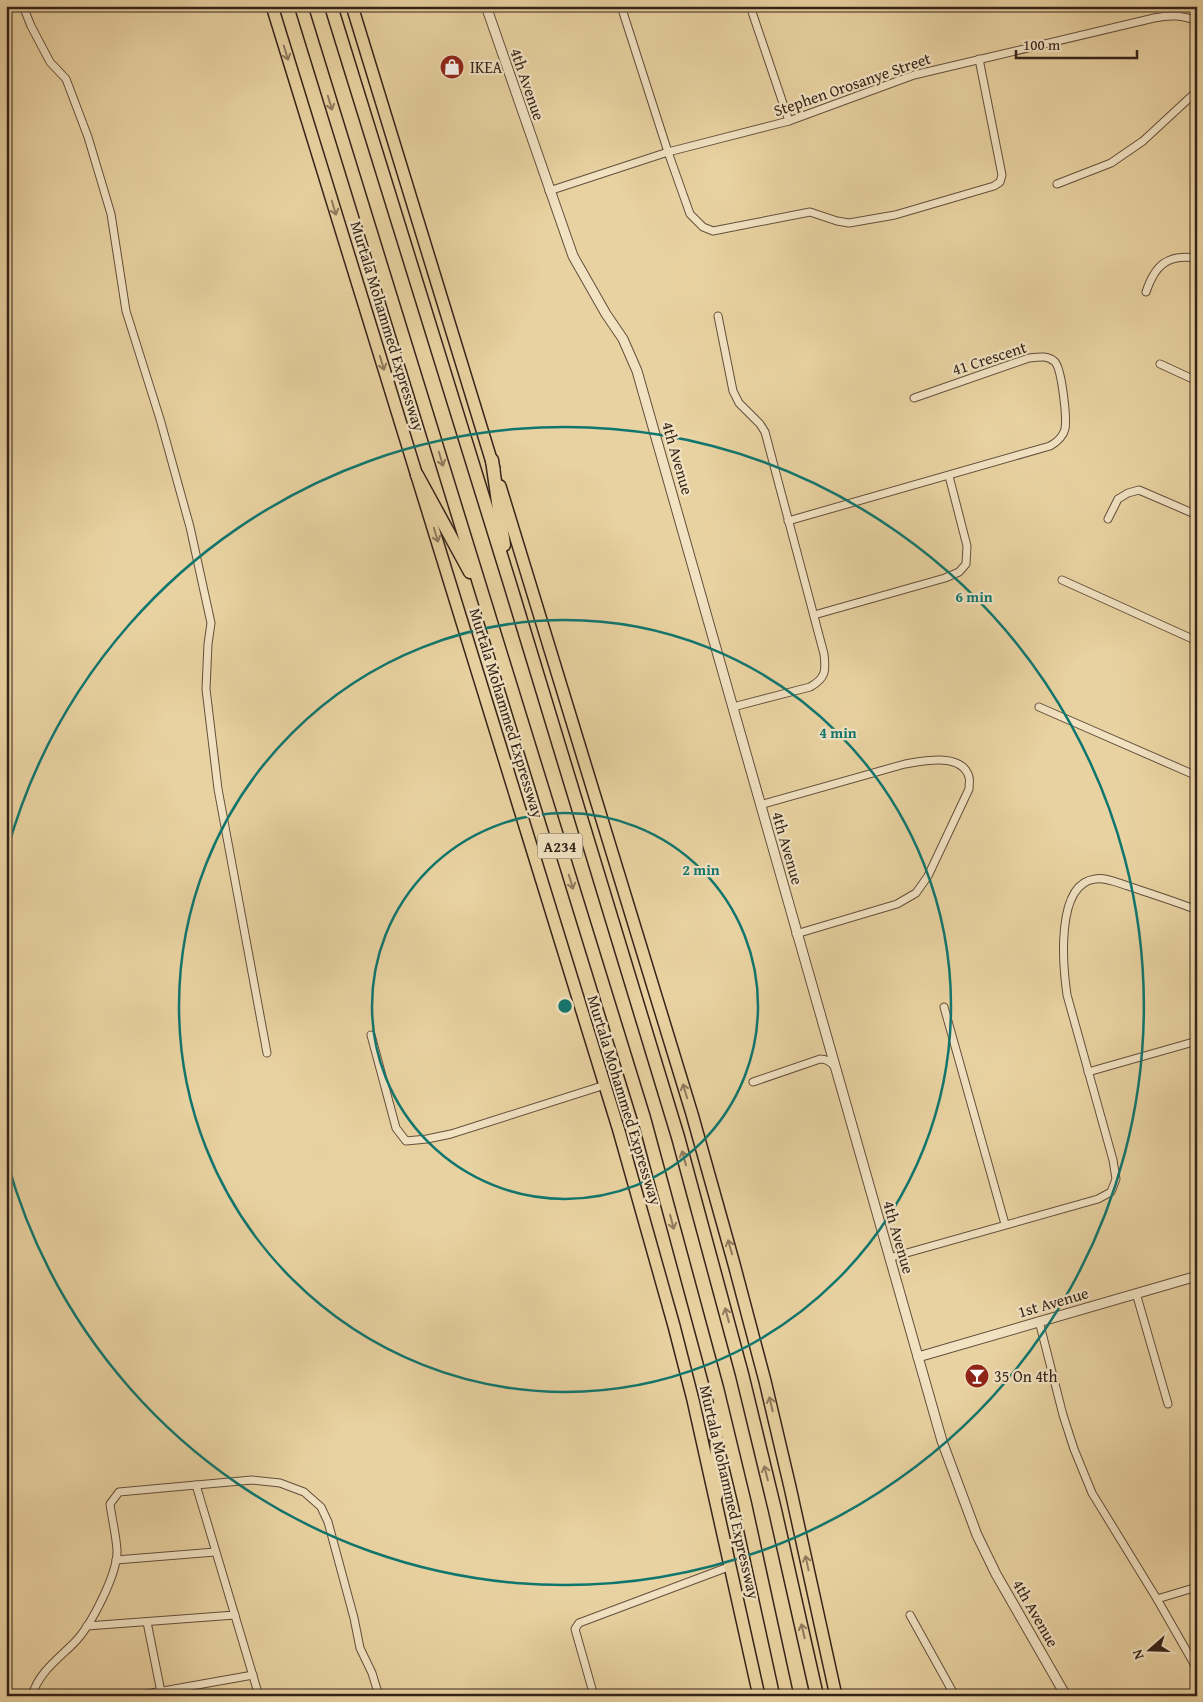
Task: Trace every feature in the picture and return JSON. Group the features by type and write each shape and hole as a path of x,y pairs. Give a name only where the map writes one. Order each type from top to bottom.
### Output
{"highway":[{"name":"Murtala Mohammed Expressway","path":"272,6 605,1085 674,1326 716,1496 760,1696"},
{"name":"Murtala Mohammed Expressway","path":"300,6 644,1118 717,1388 745,1504 787,1696"},
{"name":"A234","path":"331,6 510,584 675,1127 752,1413 817,1696"},
{"path":"352,6 692,1114 763,1372 788,1475 836,1696"},
{"path":"492,460 510,584"},
{"path":"417,475 484,597"},
{"path":"716,1496 717,1388"},
{"path":"809,1655 824,1696"}],"street":[{"path":"23,6 50,62 66,79 88,137 111,214 126,311 160,419 190,527 211,622 206,689 218,789 267,1053"},
{"name":"4th Avenue","path":"486,6 573,256 606,314 623,339 637,371 942,1441 977,1534 996,1574 1066,1696"},
{"path":"620,6 690,214 704,227 713,231 810,212 837,222 849,223 895,215 994,186 1000,182 1002,175 979,59"},
{"path":"750,6 789,121"},
{"name":"Stephen Orosanye Street","path":"549,191 668,152 789,121 914,75 1154,18 1171,15 1197,21"},
{"path":"1057,184 1111,163 1143,141 1197,91"},
{"path":"1146,292 1151,278 1165,261 1178,258 1197,258"},
{"path":"718,316 732,391 739,403 760,424 765,432 814,615 826,668 821,680 810,687 733,708"},
{"name":"41 Crescent","path":"788,521 1050,446 1060,440 1065,429 1061,376 1056,363 1050,358 1042,356 1029,358 914,398"},
{"path":"1160,364 1197,381"},
{"path":"814,615 945,578 958,572 966,564 967,546 948,476"},
{"path":"1108,519 1118,499 1128,493 1139,490 1197,516"},
{"path":"1062,580 1197,641"},
{"path":"1039,707 1197,776"},
{"path":"760,806 905,764 926,760 954,762 964,768 969,778 969,789 928,876 916,893 897,904 796,934"},
{"path":"889,1258 1098,1199 1111,1192 1116,1179 1113,1160 1067,995 1063,968 1063,938 1068,910 1080,886 1096,878 1108,880 1197,910"},
{"path":"944,1007 1005,1224"},
{"path":"371,1035 396,1128 406,1141 451,1134 605,1085"},
{"path":"1088,1072 1197,1040"},
{"path":"753,1082 824,1059 831,1062 834,1066"},
{"name":"1st Avenue","path":"918,1357 1197,1276"},
{"path":"1136,1294 1168,1404"},
{"path":"1038,1322 1063,1415 1092,1493 1157,1599 1197,1669"},
{"path":"32,1696 35,1686 43,1673 77,1640 87,1626 115,1569 117,1550 110,1504 119,1492 252,1480 280,1483 304,1492 321,1507 328,1522 354,1618 360,1648 372,1673 379,1696"},
{"path":"196,1484 259,1696"},
{"path":"116,1560 215,1552"},
{"path":"594,1696 575,1628 578,1623 731,1566"},
{"path":"1157,1599 1197,1587"},
{"path":"87,1626 235,1615"},
{"path":"910,1615 955,1696"},
{"path":"147,1622 161,1692"},
{"path":"135,1696 253,1675"}],"place":[{"name":"IKEA","path":"452,67"},
{"name":"35 On 4th","path":"977,1376"}]}
